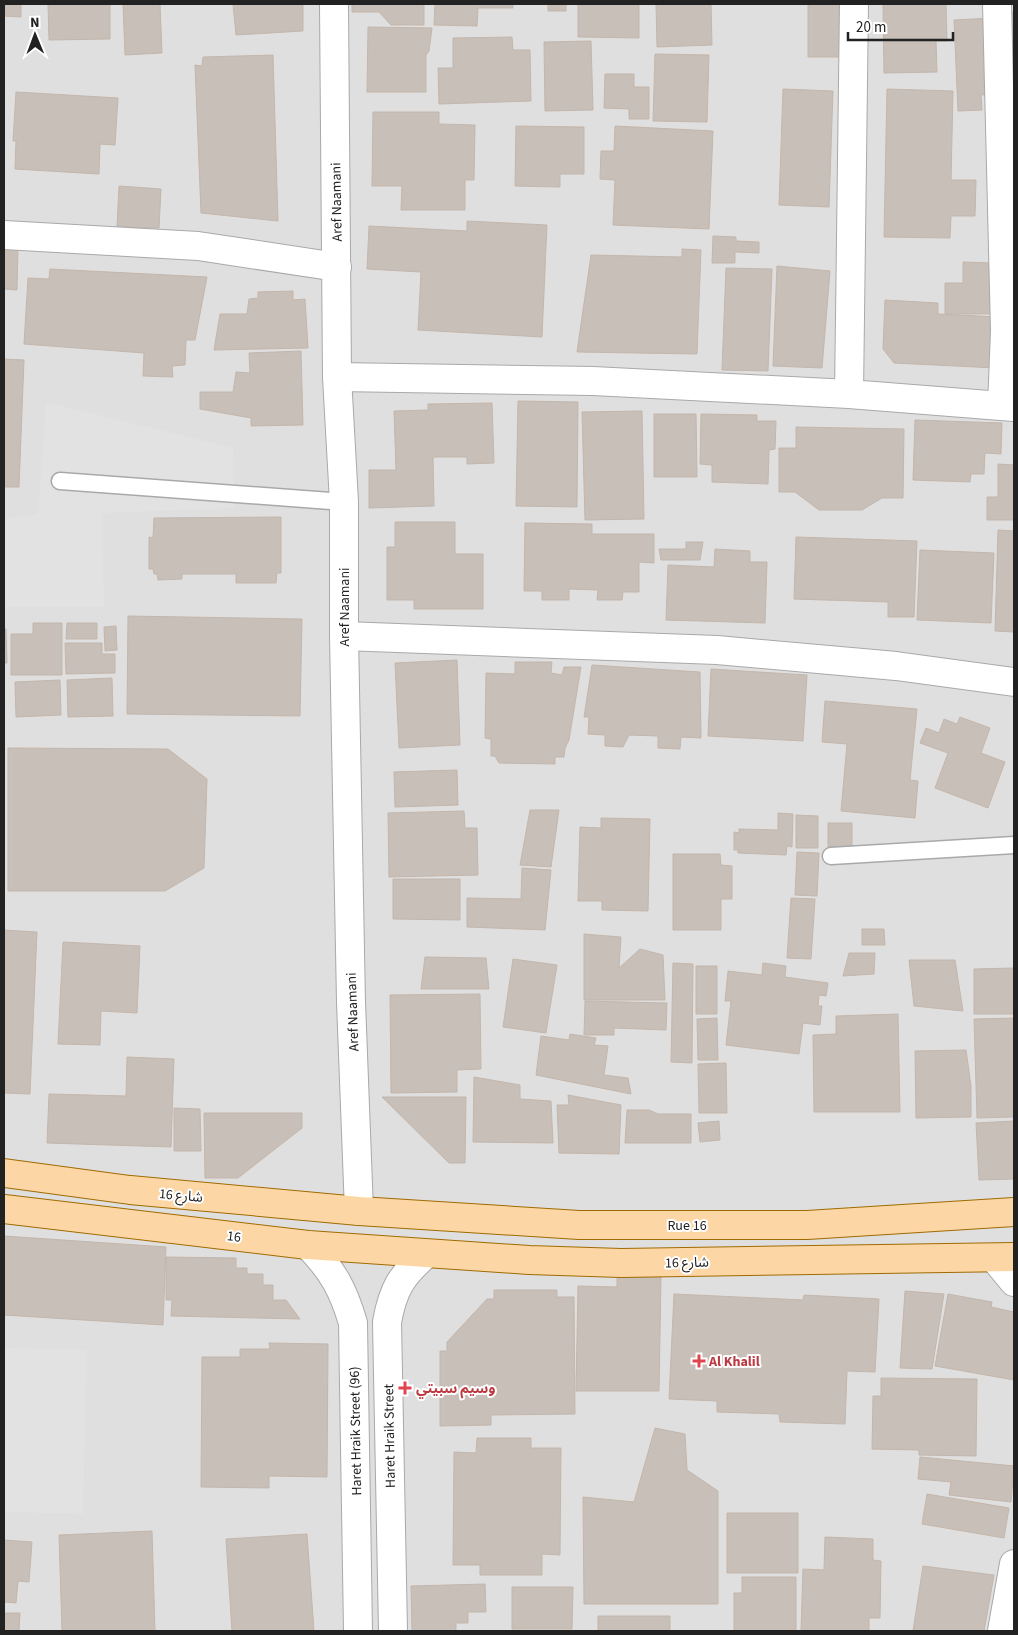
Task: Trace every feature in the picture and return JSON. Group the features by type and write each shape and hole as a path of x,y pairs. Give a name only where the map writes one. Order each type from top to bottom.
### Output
{"main road":[{"name":"شارع 16","path":"4,1172 130,1190 359,1210"},
{"name":"16","path":"4,1209 360,1250"},
{"name":"Rue 16","path":"359,1210 579,1225 807,1225 1014,1212"},
{"name":"شارع 16","path":"360,1250 621,1263 1004,1258"}],"street":[{"name":"Aref Naamani","path":"334,4 337,377 344,502 344,636 351,1002 359,1210"},
{"path":"849,394 854,4"},
{"path":"337,377 592,381 849,394 1008,407 997,4"},
{"path":"4,235 198,246 337,267"},
{"path":"344,636 717,650 896,666 1014,682"},
{"path":"4,1218 107,1221"},
{"name":"Haret Hraik Street (96)","path":"308,1245 329,1267 344,1293 353,1323 358,1631"},
{"name":"Haret Hraik Street","path":"393,1631 387,1322 392,1295 406,1272 426,1254"},
{"path":"1004,1258 1014,1282"},
{"path":"356,1500 390,1502"},
{"path":"1002,1631 1014,1564"}],"lane":[{"path":"60,481 344,502"},
{"path":"831,856 1014,845"}],"shaded area":[{"path":"4,4 1014,4 1014,1631 4,1631"},
{"path":"46,402 233,448 234,508 102,513 104,607 4,607 4,519 38,514"},
{"path":"4,1348 87,1350 83,1514 4,1512"}],"building":[{"path":"4,4 21,4 21,17 4,16"},
{"path":"48,4 110,4 110,39 49,40"},
{"path":"123,4 160,4 162,53 125,55"},
{"path":"233,4 303,4 303,31 236,35"},
{"path":"352,4 424,4 424,25 391,25 379,12 352,12"},
{"path":"435,4 513,4 513,8 478,8 477,26 434,25"},
{"path":"548,4 566,4 566,11 548,11"},
{"path":"578,4 639,4 639,38 578,37"},
{"path":"656,4 711,4 712,45 657,47"},
{"path":"808,4 840,4 840,57 808,57"},
{"path":"883,4 946,4 947,41 936,41 937,72 884,73"},
{"path":"1011,12 1014,12 1014,81 1011,81"},
{"path":"993,18 997,94 981,95 982,110 958,111 954,20"},
{"path":"368,27 432,28 429,51 426,55 426,92 367,92"},
{"path":"512,37 513,50 530,50 531,101 439,104 438,68 453,68 453,38"},
{"path":"591,41 593,110 545,111 544,42"},
{"path":"655,54 709,55 707,122 653,121"},
{"path":"273,55 278,221 201,213 195,65 202,66 203,57"},
{"path":"605,74 634,74 634,87 649,87 649,119 629,119 629,109 604,108"},
{"path":"783,89 833,91 829,207 779,205"},
{"path":"887,89 953,91 951,180 976,180 975,216 951,216 950,238 884,237"},
{"path":"16,92 118,98 115,145 100,144 99,174 15,169 16,141 13,141"},
{"path":"373,112 439,112 439,124 475,125 474,180 465,180 465,210 401,210 402,186 372,186"},
{"path":"516,126 584,127 584,174 560,174 560,187 515,186"},
{"path":"615,126 713,131 709,229 613,225 615,180 600,179 601,151 614,151"},
{"path":"119,186 161,189 159,228 117,227"},
{"path":"467,221 547,225 542,337 418,330 421,272 367,269 369,226 467,231"},
{"path":"713,236 736,237 736,241 759,242 759,253 735,252 735,263 712,263"},
{"path":"4,245 18,246 17,290 4,289"},
{"path":"682,249 701,250 697,354 577,352 591,255 682,257"},
{"path":"963,262 992,263 992,314 945,314 945,283 963,283"},
{"path":"777,266 830,271 822,368 773,366"},
{"path":"726,268 772,269 768,371 722,370"},
{"path":"50,269 207,277 195,340 186,340 185,365 172,366 173,377 143,376 144,353 24,344 28,278 49,279"},
{"path":"293,291 293,300 305,299 308,348 214,350 220,314 247,314 249,299 258,298 258,292"},
{"path":"885,300 938,303 938,314 999,317 996,368 894,363 883,349"},
{"path":"301,351 303,425 251,426 251,418 200,409 200,392 233,392 236,372 250,373 249,353"},
{"path":"4,359 24,360 19,487 4,487"},
{"path":"518,401 578,402 577,507 516,506"},
{"path":"492,403 494,463 467,464 467,457 433,457 434,506 369,508 369,470 396,470 394,411 428,410 428,404"},
{"path":"642,411 644,519 585,520 582,412"},
{"path":"654,414 696,414 697,477 654,477"},
{"path":"701,414 757,415 757,421 776,421 775,449 769,450 768,484 712,482 712,465 700,464"},
{"path":"915,420 1002,423 1001,454 985,453 984,474 971,474 970,482 913,480"},
{"path":"796,427 904,429 903,498 882,498 862,510 819,510 795,492 779,492 779,448 796,448"},
{"path":"998,464 1014,465 1014,520 987,520 987,497 998,497"},
{"path":"281,517 281,573 277,573 276,583 236,583 236,574 182,574 182,579 158,580 157,574 154,574 153,569 149,569 149,537 153,538 154,518"},
{"path":"395,522 455,522 455,554 483,554 483,609 414,609 414,600 387,600 387,547 395,547"},
{"path":"525,523 592,524 592,534 654,534 654,563 639,562 639,592 623,592 622,600 597,600 598,590 569,589 569,600 542,600 542,591 524,591"},
{"path":"998,530 1014,531 1014,632 995,631"},
{"path":"796,537 917,541 914,617 888,617 888,602 794,599"},
{"path":"686,542 703,542 700,560 661,560 659,549 686,549"},
{"path":"715,549 750,551 750,562 767,562 765,623 666,620 668,565 714,567"},
{"path":"920,550 994,553 991,623 917,620"},
{"path":"128,616 302,619 300,716 127,714"},
{"path":"33,623 62,623 62,675 11,675 11,634 33,634"},
{"path":"67,623 97,623 97,639 66,639"},
{"path":"116,626 117,650 105,651 104,627"},
{"path":"4,629 6,629 7,663 4,663"},
{"path":"65,643 102,643 102,654 115,654 115,673 66,674"},
{"path":"457,660 460,745 399,748 395,663"},
{"path":"515,662 552,662 551,673 562,675 564,667 581,667 569,740 565,748 564,757 555,757 555,764 499,763 495,756 491,756 491,739 485,738 486,673 515,674"},
{"path":"592,665 700,672 701,738 681,737 680,749 658,748 658,736 629,735 623,747 605,746 605,735 588,734 589,717 584,717"},
{"path":"711,669 807,675 803,741 708,736"},
{"path":"112,678 113,716 68,717 67,680"},
{"path":"60,680 61,715 16,717 15,682"},
{"path":"825,701 917,709 910,780 918,781 915,818 841,811 847,744 822,742"},
{"path":"960,717 990,728 981,753 1005,762 988,808 935,788 948,753 920,743 926,728 939,733 944,719 957,724"},
{"path":"8,748 168,749 207,779 204,868 165,891 8,891"},
{"path":"457,770 458,805 395,807 394,772"},
{"path":"530,810 559,810 551,867 520,865"},
{"path":"464,811 465,828 477,828 478,875 389,877 388,813"},
{"path":"778,813 793,814 792,847 787,846 786,855 738,853 738,850 734,850 734,832 739,833 739,829 778,830"},
{"path":"796,815 818,816 818,848 796,848"},
{"path":"601,818 650,819 648,911 602,910 602,901 578,901 580,827 601,828"},
{"path":"828,823 852,823 852,846 828,847"},
{"path":"797,852 819,853 817,896 795,895"},
{"path":"673,854 720,854 721,865 732,866 732,899 721,899 721,930 673,930"},
{"path":"522,868 551,870 545,930 467,927 467,898 521,899"},
{"path":"393,879 460,879 460,920 393,919"},
{"path":"791,898 815,899 811,959 787,958"},
{"path":"862,929 884,929 885,945 862,945"},
{"path":"4,930 37,932 30,1094 4,1093"},
{"path":"584,934 621,937 619,968 640,949 663,955 665,1000 584,1000"},
{"path":"63,942 140,946 137,1013 101,1011 100,1045 58,1044"},
{"path":"849,953 875,953 874,974 843,976"},
{"path":"425,957 486,958 489,989 421,989"},
{"path":"513,959 557,965 546,1033 503,1027"},
{"path":"909,960 955,960 963,1011 914,1006"},
{"path":"673,963 693,964 692,1063 671,1062"},
{"path":"763,963 786,966 785,977 828,983 826,996 819,995 818,1006 822,1006 820,1025 803,1023 799,1054 726,1045 731,1001 725,1001 728,971 762,975"},
{"path":"696,966 717,966 717,1014 696,1014"},
{"path":"1014,968 1014,1014 974,1014 974,969"},
{"path":"480,994 481,1069 457,1070 457,1092 391,1093 390,995"},
{"path":"585,1001 667,1003 666,1030 614,1028 614,1035 584,1035"},
{"path":"898,1014 900,1112 814,1112 813,1035 836,1034 836,1016"},
{"path":"717,1018 718,1060 698,1060 697,1019"},
{"path":"1014,1018 1014,1117 977,1118 974,1019"},
{"path":"570,1034 596,1038 594,1045 608,1046 604,1075 628,1078 631,1094 536,1075 541,1036 569,1040"},
{"path":"966,1050 971,1086 971,1117 916,1118 915,1051"},
{"path":"127,1057 174,1059 171,1147 47,1143 49,1094 126,1096"},
{"path":"726,1063 727,1113 699,1113 698,1064"},
{"path":"474,1077 520,1085 520,1099 551,1101 553,1143 473,1142"},
{"path":"568,1095 621,1105 619,1154 559,1153 557,1105 569,1105"},
{"path":"382,1097 466,1097 465,1163 449,1163"},
{"path":"174,1108 200,1109 201,1151 174,1151"},
{"path":"627,1110 649,1110 658,1114 691,1114 691,1143 625,1143"},
{"path":"204,1113 302,1113 302,1128 238,1178 205,1178"},
{"path":"719,1121 720,1140 700,1142 698,1123"},
{"path":"1014,1121 1014,1179 979,1180 976,1123"},
{"path":"4,1236 166,1247 163,1325 4,1315"},
{"path":"166,1257 236,1258 236,1268 247,1268 247,1274 263,1274 263,1285 273,1285 273,1300 286,1300 300,1319 171,1316 172,1300 166,1300"},
{"path":"617,1276 661,1277 659,1391 576,1391 578,1286 617,1287"},
{"path":"494,1290 557,1290 557,1297 574,1297 575,1414 491,1415 491,1425 440,1426 440,1351 447,1351 447,1342 487,1299 494,1299"},
{"path":"905,1291 944,1294 932,1369 900,1368"},
{"path":"674,1294 803,1300 804,1295 879,1299 875,1372 847,1371 845,1424 780,1422 779,1414 717,1412 717,1401 669,1399"},
{"path":"948,1294 992,1302 991,1307 1014,1312 1014,1380 935,1366"},
{"path":"269,1343 328,1344 327,1477 269,1476 269,1488 201,1487 202,1357 240,1357 240,1349 270,1349"},
{"path":"881,1378 977,1379 976,1456 919,1455 919,1450 872,1449 873,1396 881,1396"},
{"path":"655,1428 685,1434 687,1470 718,1491 718,1604 584,1604 583,1497 634,1502"},
{"path":"477,1438 531,1438 531,1448 561,1448 560,1555 542,1554 542,1575 480,1575 480,1565 453,1565 454,1452 476,1453"},
{"path":"920,1457 1014,1466 1011,1502 949,1495 951,1482 918,1479"},
{"path":"927,1494 1009,1508 1004,1538 922,1524"},
{"path":"727,1513 798,1513 798,1573 727,1573"},
{"path":"152,1531 155,1631 62,1631 59,1535"},
{"path":"307,1534 314,1631 232,1631 226,1539"},
{"path":"825,1537 873,1539 873,1560 881,1561 880,1618 869,1618 869,1631 801,1631 803,1569 824,1570"},
{"path":"4,1540 32,1542 29,1582 18,1581 16,1603 4,1602"},
{"path":"923,1566 994,1575 984,1631 913,1631"},
{"path":"742,1577 796,1577 796,1631 734,1631 734,1593 742,1593"},
{"path":"485,1584 486,1612 468,1612 468,1623 456,1623 456,1631 412,1631 411,1586"},
{"path":"512,1587 573,1587 572,1629 512,1629"},
{"path":"4,1613 20,1613 19,1631 4,1631"},
{"path":"598,1616 670,1616 670,1631 598,1631"}],"place":[{"name":"Al Khalil","path":"699,1361"},
{"name":"وسيم سبيتي","path":"405,1388"}]}
